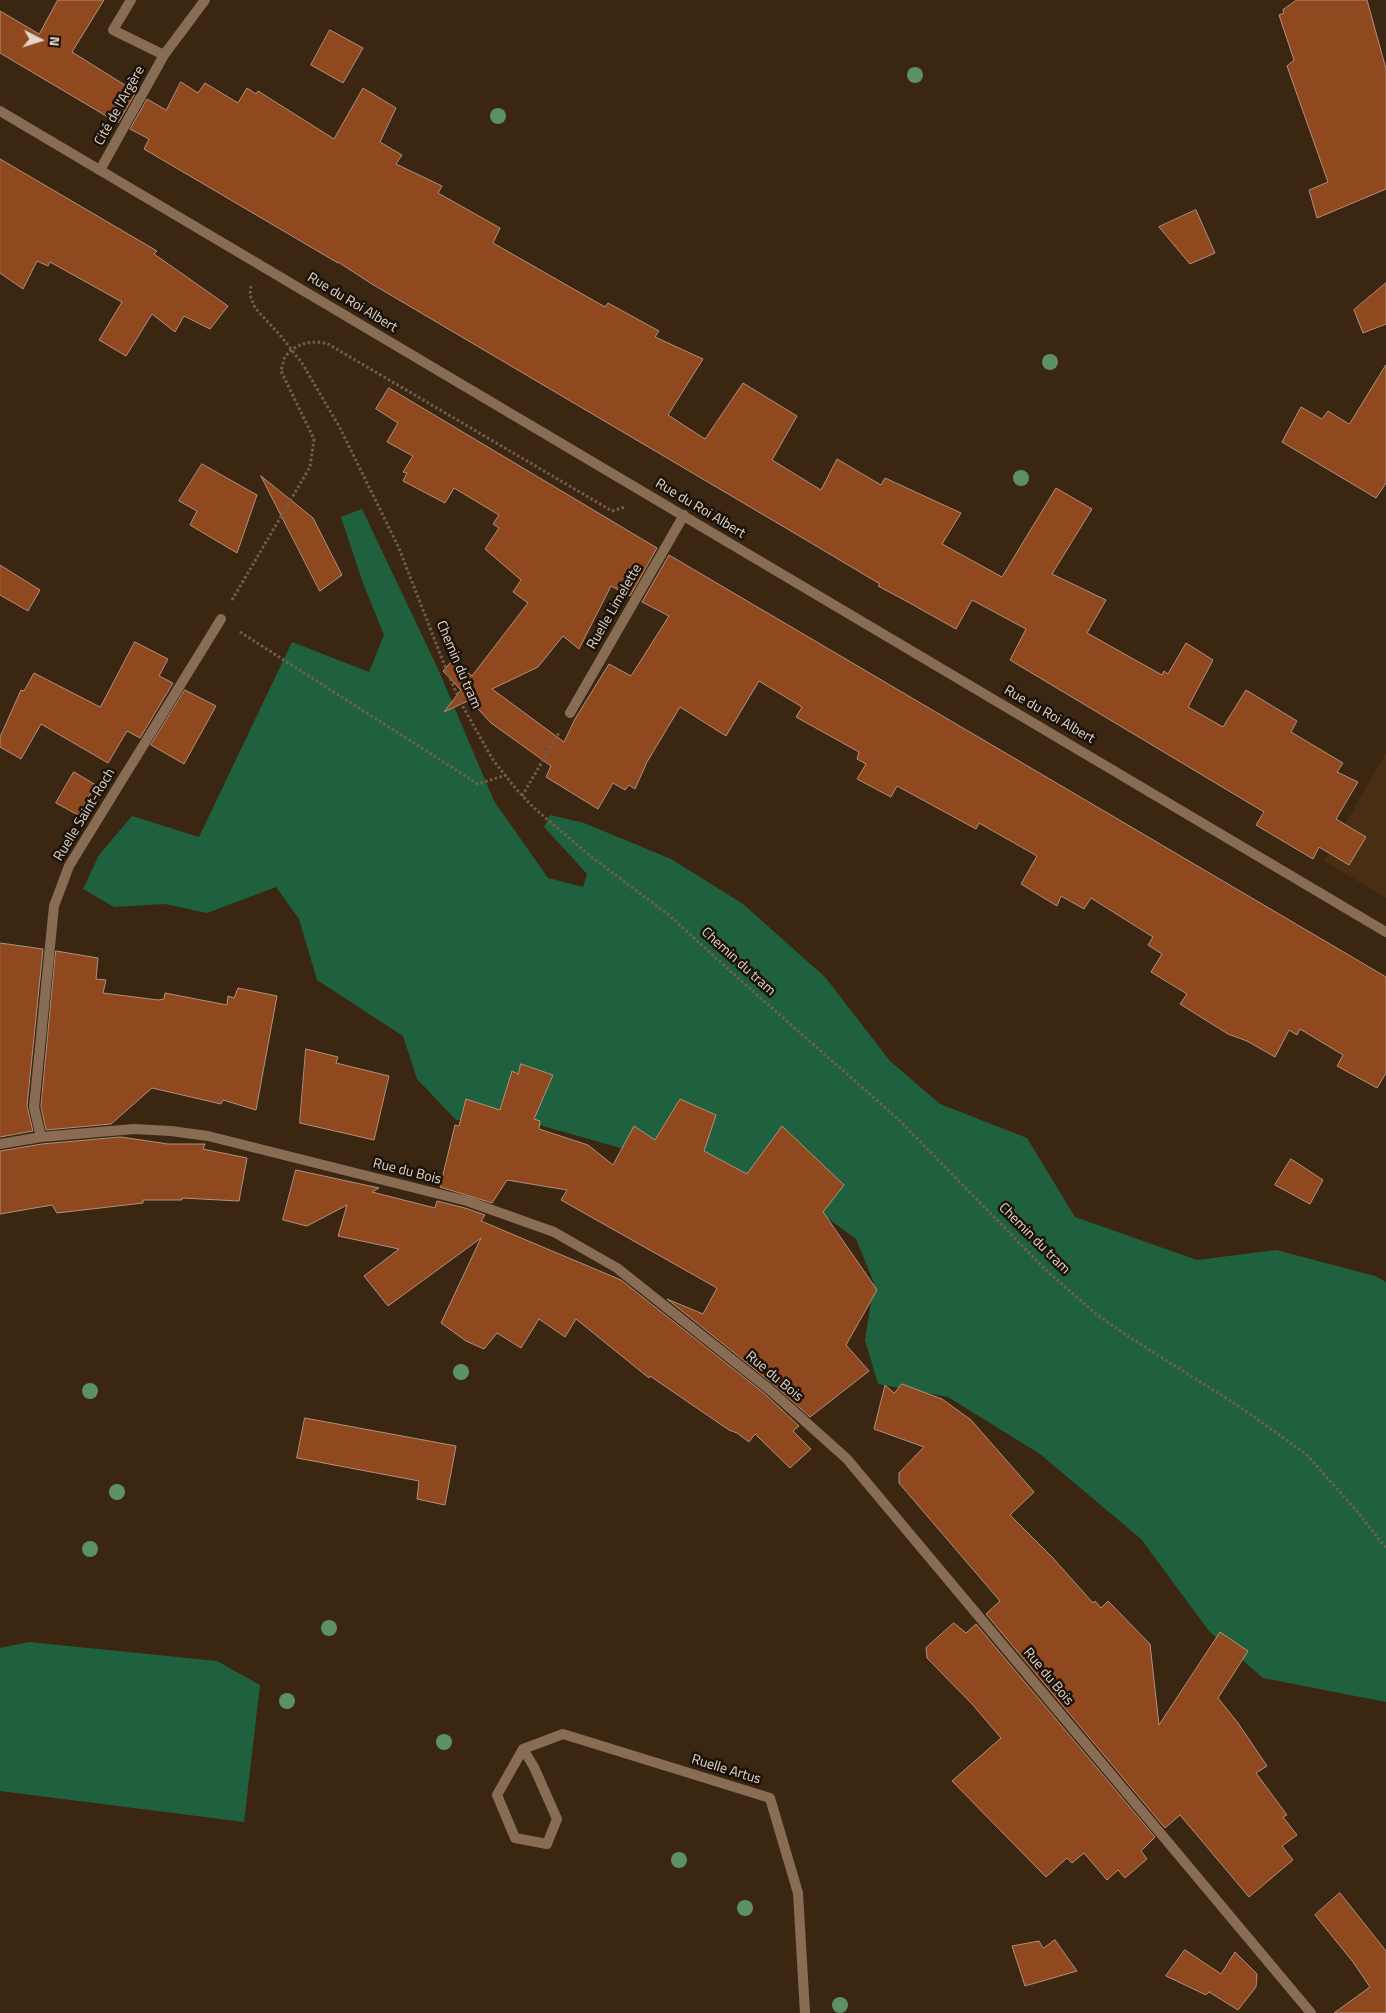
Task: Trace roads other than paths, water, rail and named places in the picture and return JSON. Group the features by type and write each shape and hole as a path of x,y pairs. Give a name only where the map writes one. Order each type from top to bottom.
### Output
{"street":[{"path":"131,0 113,30 164,55"},
{"name":"Cité de l'Argère","path":"100,170 164,55 205,0"},
{"name":"Rue du Roi Albert","path":"0,110 1386,932"},
{"name":"Ruelle Limelette","path":"570,713 684,515"},
{"name":"Ruelle Saint-Roch","path":"41,1137 34,1107 54,906 69,866 221,619"},
{"name":"Rue du Bois","path":"0,1144 41,1137 134,1129 208,1136 467,1201 554,1232 617,1268 769,1389 847,1459 1311,2013"},
{"name":"Ruelle Artus","path":"523,1749 563,1734 770,1798 798,1893 805,2013"},
{"path":"523,1749 534,1767 557,1819 547,1844 514,1838 497,1795 523,1749"}]}
